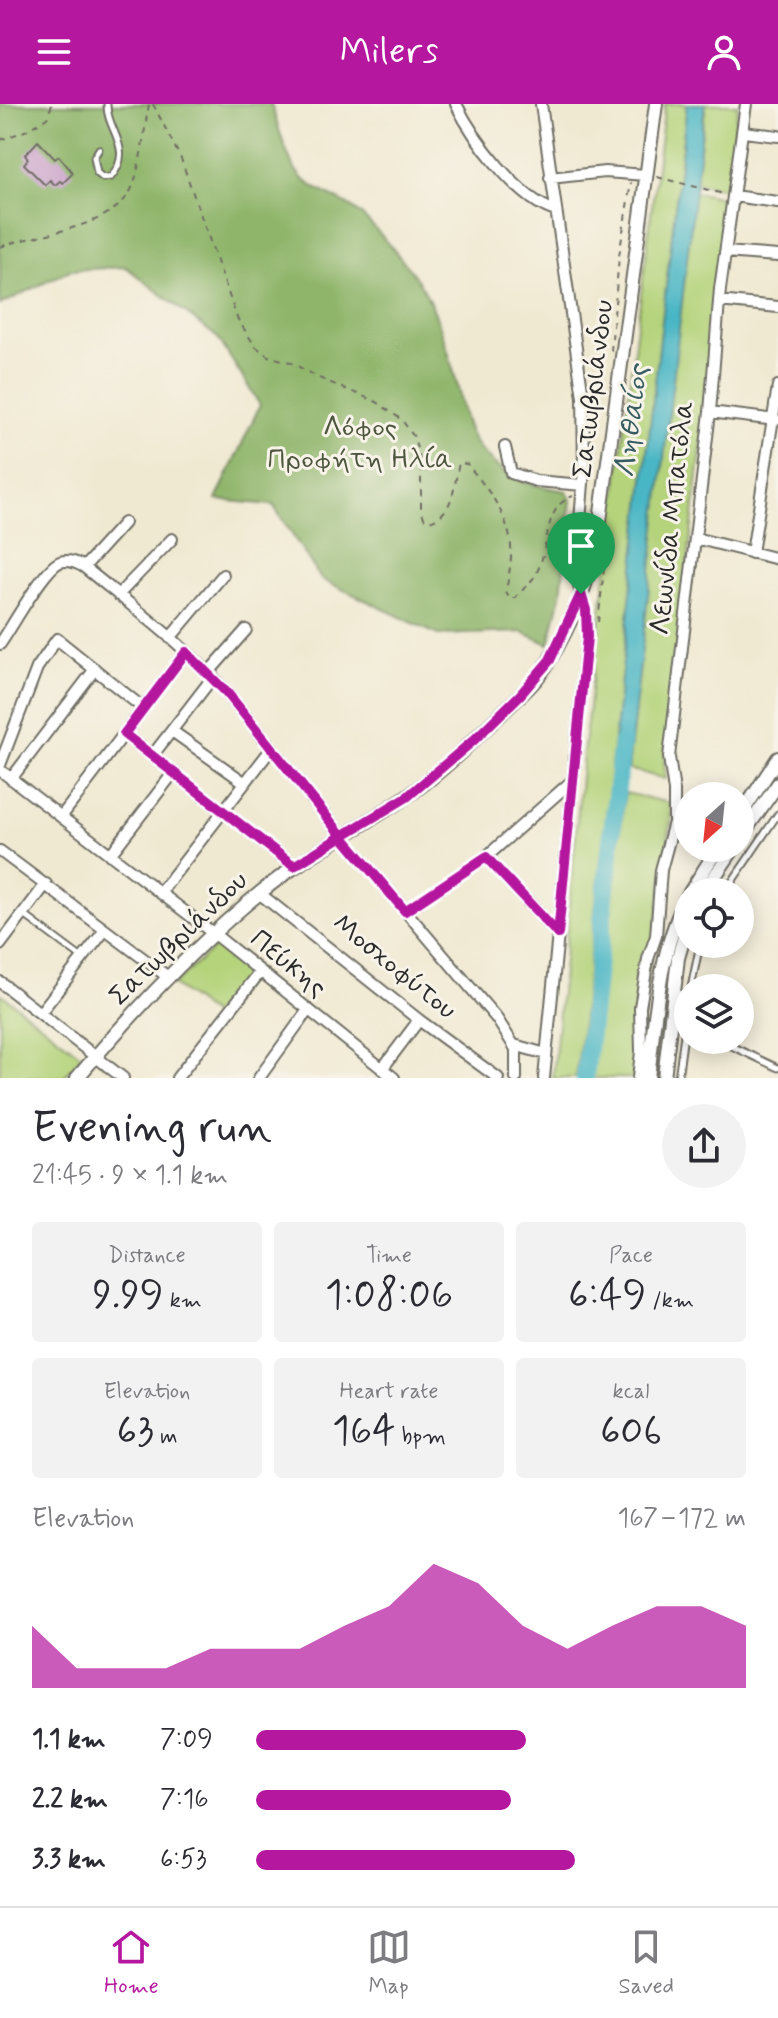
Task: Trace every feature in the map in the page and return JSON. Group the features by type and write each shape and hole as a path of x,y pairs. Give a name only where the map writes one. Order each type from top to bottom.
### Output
{"street":[{"path":"456,104 477,139 500,167 535,202 556,211"},
{"path":"541,104 583,397 582,490 576,573 586,610 587,637 544,1078"},
{"name":"Σατωβριάνδου","path":"77,1078 168,977 259,893 294,866 407,797 474,740 527,688 550,660 581,594 595,554 656,104"},
{"name":"Λεωνίδα Μπατόλα","path":"638,1078 646,1050 639,1020 648,959 656,936 661,870 674,822 669,757 710,412 719,301 746,104"},
{"path":"743,132 778,136"},
{"path":"550,178 605,172 646,175"},
{"path":"733,196 778,202"},
{"path":"725,252 778,256"},
{"path":"719,301 778,307"},
{"path":"752,553 778,386"},
{"path":"710,412 775,420"},
{"path":"505,447 511,473 582,490"},
{"path":"84,567 124,523"},
{"path":"695,538 778,559"},
{"path":"118,595 172,539"},
{"path":"0,644 53,566 71,561 84,567 170,638 211,675 497,1019 517,1052 516,1078"},
{"path":"170,638 223,575"},
{"path":"152,756 246,630"},
{"path":"0,768 37,668 57,639 143,708"},
{"path":"61,817 186,652"},
{"path":"11,779 95,669"},
{"path":"172,731 244,782"},
{"path":"124,734 294,866"},
{"path":"160,893 272,748"},
{"path":"754,795 778,758"},
{"name":"Πεύκης","path":"0,768 394,1078"},
{"path":"110,855 174,772"},
{"path":"405,911 486,857 573,779"},
{"path":"754,819 776,789"},
{"path":"0,851 168,977"},
{"path":"486,857 558,934"},
{"path":"0,945 46,884"},
{"name":"Μοσχοφύτου","path":"259,893 419,1020 498,1078"},
{"path":"648,1078 646,1050 674,927"},
{"path":"40,1013 105,930"},
{"path":"664,1078 679,958"},
{"path":"177,1078 260,972"},
{"path":"0,982 123,1078"},
{"path":"263,1077 308,1010"},
{"path":"382,1069 419,1020"},
{"path":"514,1045 546,1054"}],"lane":[{"path":"99,149 94,157 97,173 103,178 111,177 120,156 119,136 109,119 107,104"},
{"path":"735,878 778,814"},
{"path":"23,914 82,959"},
{"path":"678,1078 682,1054"},
{"path":"748,1054 778,1068"}],"path":[{"path":"0,140 25,131 47,118 52,104"},
{"path":"0,247 112,213 133,183 151,104"},
{"path":"151,104 181,159 237,318 255,346 268,356 290,362 319,378 377,402 402,420 414,437 421,464 421,508 428,521 443,516 448,509 459,463 467,464 492,495 507,528 511,547 506,592 509,598 515,598 536,573 559,503 582,490"},
{"path":"611,352 619,256 632,173"},
{"path":"665,179 733,196"}],"green space":[{"name":"Λόφος Προφήτη Ηλία","path":"0,104 271,104 287,152 301,177 362,215 420,283 444,337 466,422 479,448 514,477 567,491 571,500 561,595 549,644 522,632 438,635 321,579 273,505 216,500 260,405 218,338 126,267 70,270 0,305"},
{"path":"665,104 687,104 576,1078 553,1078 584,746"},
{"path":"706,104 738,104 727,189 695,183"},
{"path":"693,192 728,199 712,311 706,407 664,762 666,779 628,769"},
{"path":"625,793 670,803 671,820 634,1078 592,1078"},
{"path":"217,945 253,974 218,1018 173,985"},
{"path":"0,993 82,1056 63,1078 0,1078"}],"water":[{"name":"Ληθαίος","path":"687,104 705,104 628,769 611,766"}],"building":[{"path":"38,141 55,159 59,156 73,173 63,183 60,181 55,185 50,180 45,185 24,164 28,159 25,155"}],"waterway":[{"name":"Ληθαίος","path":"585,1078 622,743"}],"route":[{"path":"581,594 550,660 535,681 474,740 407,797 342,836 228,694 186,652 124,734 294,866 342,836 405,911 486,857 558,934 588,624 581,594"}]}
